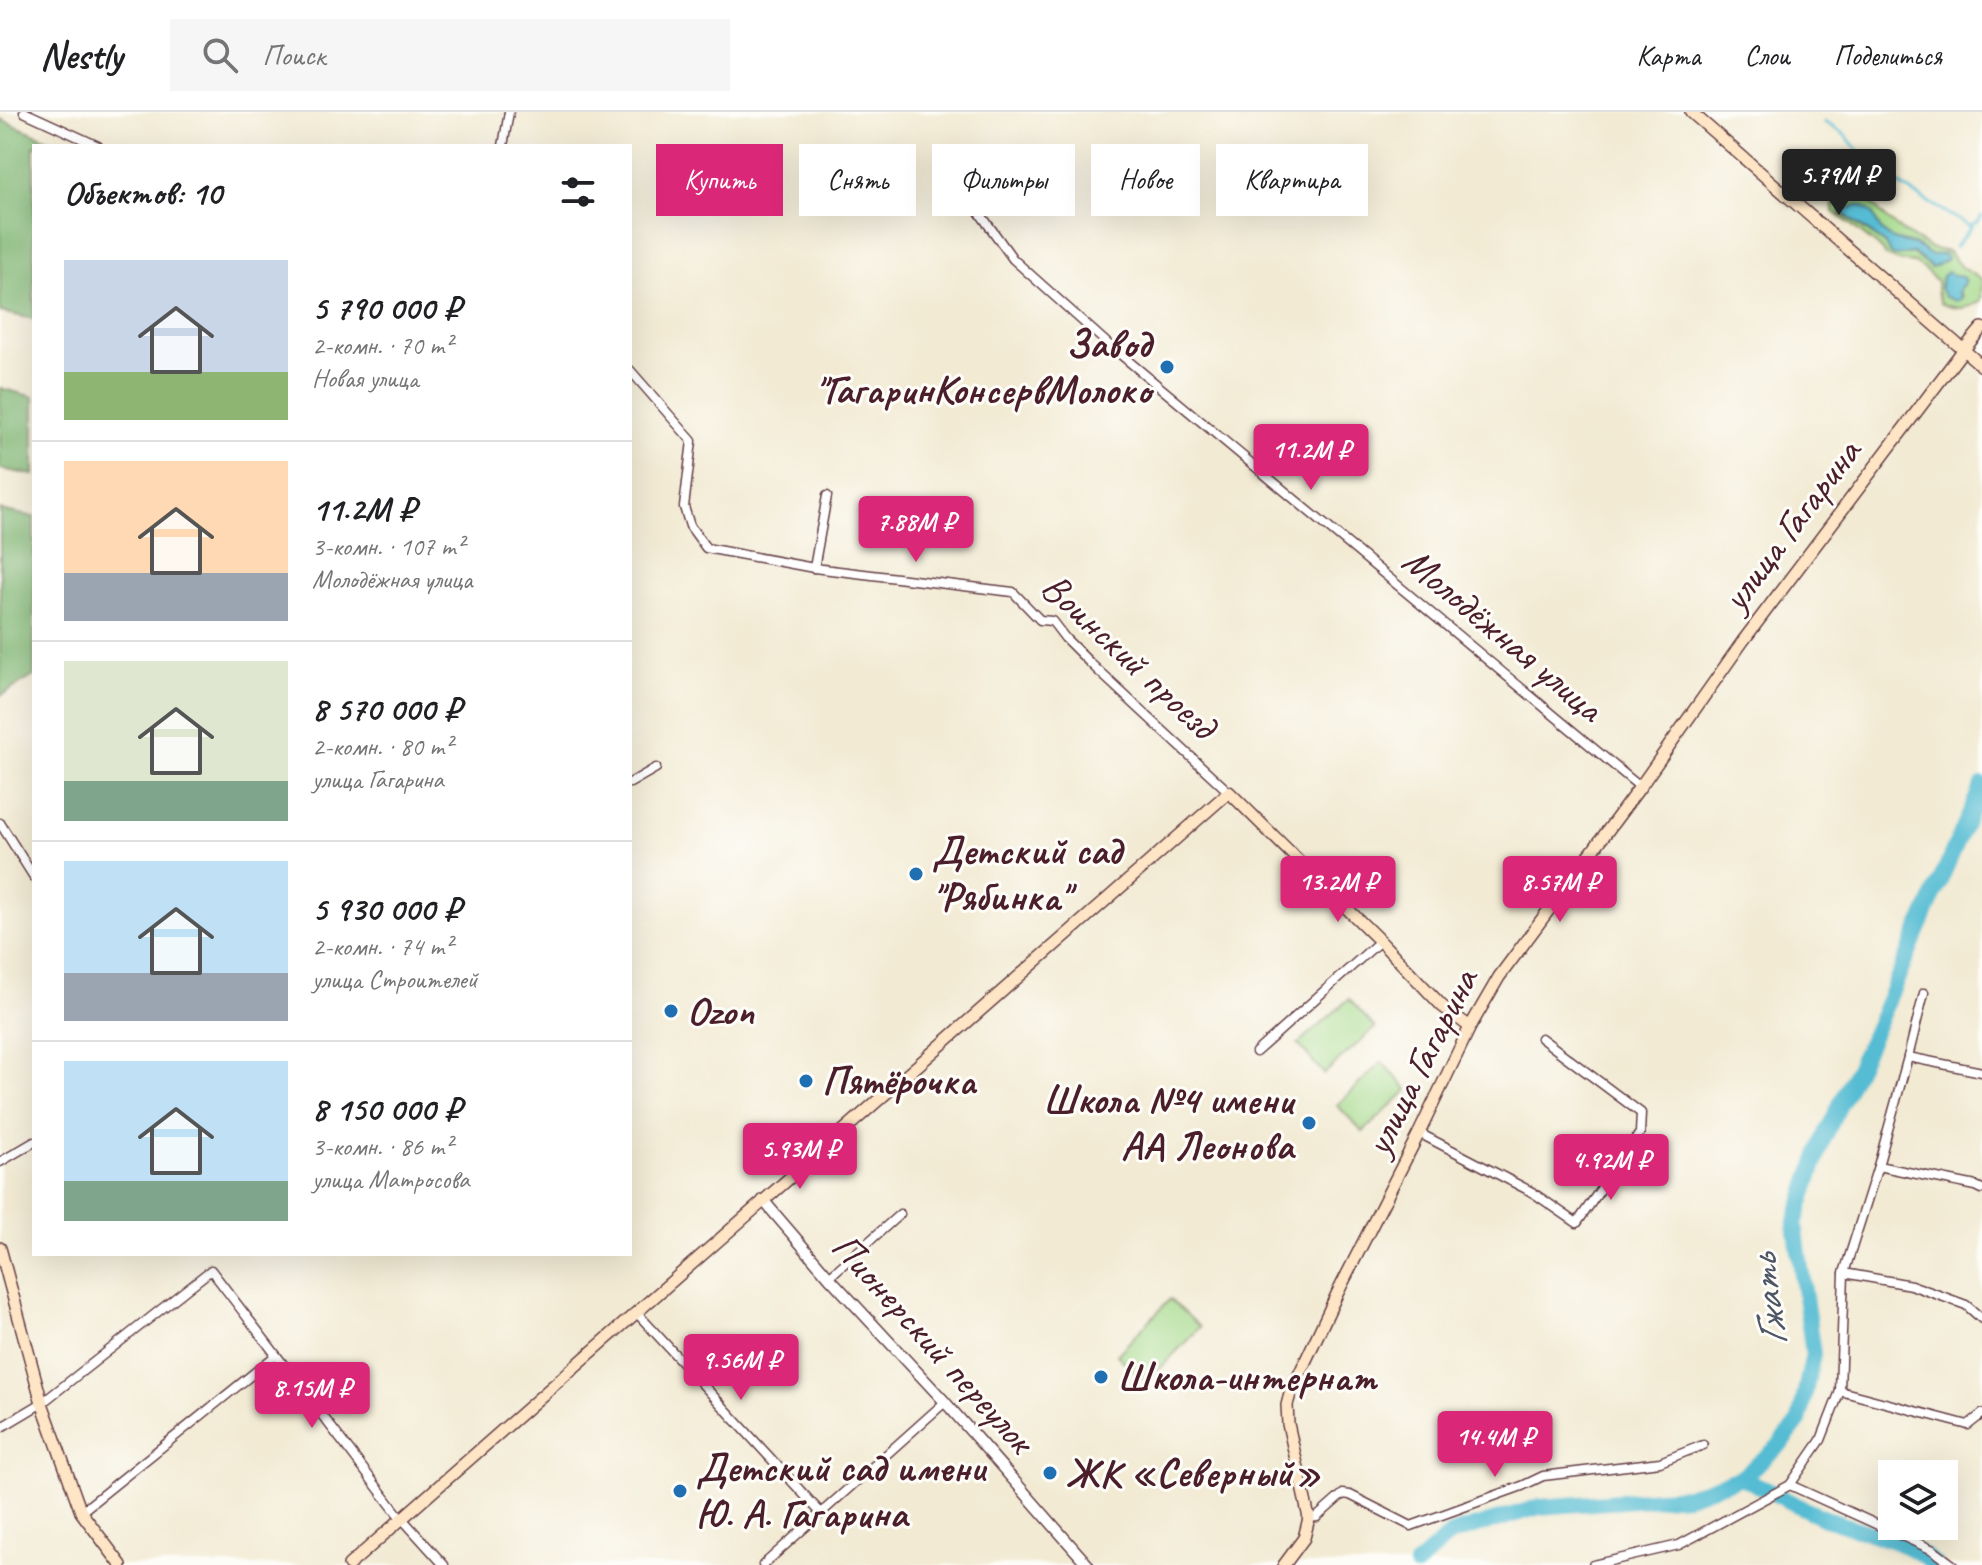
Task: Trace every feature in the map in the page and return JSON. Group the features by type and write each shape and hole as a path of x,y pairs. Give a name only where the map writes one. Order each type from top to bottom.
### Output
{"main road":[{"path":"1691,112 1982,366"},
{"name":"улица Гагарина","path":"1309,1518 1288,1424 1290,1394 1470,1027 1499,977 1640,787 1743,641 1982,328"},
{"path":"349,1565 1229,792"},
{"name":"Воинский проезд","path":"1229,792 1442,1006 1470,1027"},
{"path":"0,1248 42,1403 81,1512 121,1565"},
{"path":"1284,1565 1304,1538 1309,1518"}],"street":[{"path":"24,112 94,144"},
{"path":"503,144 509,112"},
{"name":"Молодёжная улица","path":"982,216 1013,259 1097,334 1640,787"},
{"name":"Воинский проезд","path":"632,372 692,441 684,507 690,526 706,548 814,568 1013,592 1040,620 1052,621 1090,663 1229,792"},
{"path":"814,568 827,496"},
{"path":"632,782 656,768"},
{"path":"0,823 32,874"},
{"path":"1256,1052 1380,941"},
{"path":"1593,1565 1679,1545 1790,1485 1821,1440 1840,1391 1844,1273 1878,1166 1924,993"},
{"path":"1419,1133 1532,1192 1577,1223 1640,1133 1641,1113 1541,1038"},
{"path":"1908,1057 1982,1072"},
{"path":"0,1162 32,1143"},
{"path":"1878,1166 1982,1189"},
{"name":"Пионерский переулок","path":"763,1200 1088,1565"},
{"path":"829,1277 900,1214"},
{"path":"0,1428 42,1403 211,1270 402,1519 444,1565"},
{"path":"1844,1273 1911,1285 1966,1305 1982,1319"},
{"path":"637,1313 821,1513"},
{"path":"81,1512 275,1356"},
{"path":"1840,1391 1968,1425 1982,1414"},
{"path":"763,1565 945,1402"},
{"path":"1309,1518 1317,1517 1343,1494 1411,1526 1543,1476 1660,1462 1703,1445"},
{"path":"1790,1485 1933,1550 1953,1565"}],"green space":[{"path":"0,119 59,144 32,144 32,319 0,312"},
{"path":"1858,199 1870,202 1903,232 1930,248 1948,252 1962,268 1982,280 1981,300 1962,308 1941,303 1937,281 1914,263 1885,255 1833,211 1836,202","holes":["1858,205 1872,213 1889,238 1914,244 1931,255 1944,254 1947,259 1931,268 1912,253 1892,254 1884,243 1841,214 1843,208","1942,276 1954,276 1965,281 1959,290 1962,296 1940,288"]},
{"path":"0,388 32,396 32,475 0,469"},
{"path":"0,510 32,517 32,677 0,696"},
{"path":"1349,999 1375,1028 1324,1074 1298,1044"},
{"path":"1382,1062 1408,1090 1363,1132 1337,1105"},
{"path":"1170,1299 1200,1327 1146,1383 1117,1355"}],"water":[{"path":"1858,205 1872,213 1881,230 1890,238 1914,245 1931,255 1944,254 1947,259 1932,268 1913,253 1893,255 1884,243 1841,212 1841,208"},
{"path":"1948,271 1965,281 1959,290 1961,299 1956,301 1945,297 1940,288 1942,276"}],"waterway":[{"path":"1824,122 1844,134 1867,161 1891,180 1969,226 1982,216"},
{"path":"1955,247 1972,226"},
{"name":"Гжать","path":"1416,1565 1451,1534 1539,1507 1687,1496 1742,1477 1780,1445 1799,1421 1813,1354 1795,1224 1823,1140 1868,1046 1982,785"},
{"path":"1742,1477 1827,1519 1912,1549 1936,1565"}],"place":[{"name":"Завод \"ГагаринКонсервМолоко","path":"1167,367"},
{"name":"Детский сад \"Рябинка\"","path":"916,874"},
{"name":"Ozon","path":"671,1011"},
{"name":"Пятёрочка","path":"806,1081"},
{"name":"Школа №4 имени АА Леонова","path":"1309,1123"},
{"name":"Школа-интернат","path":"1101,1377"},
{"name":"ЖК «Северный»","path":"1050,1473"},
{"name":"Детский сад имени Ю. А. Гагарина","path":"680,1491"}]}
